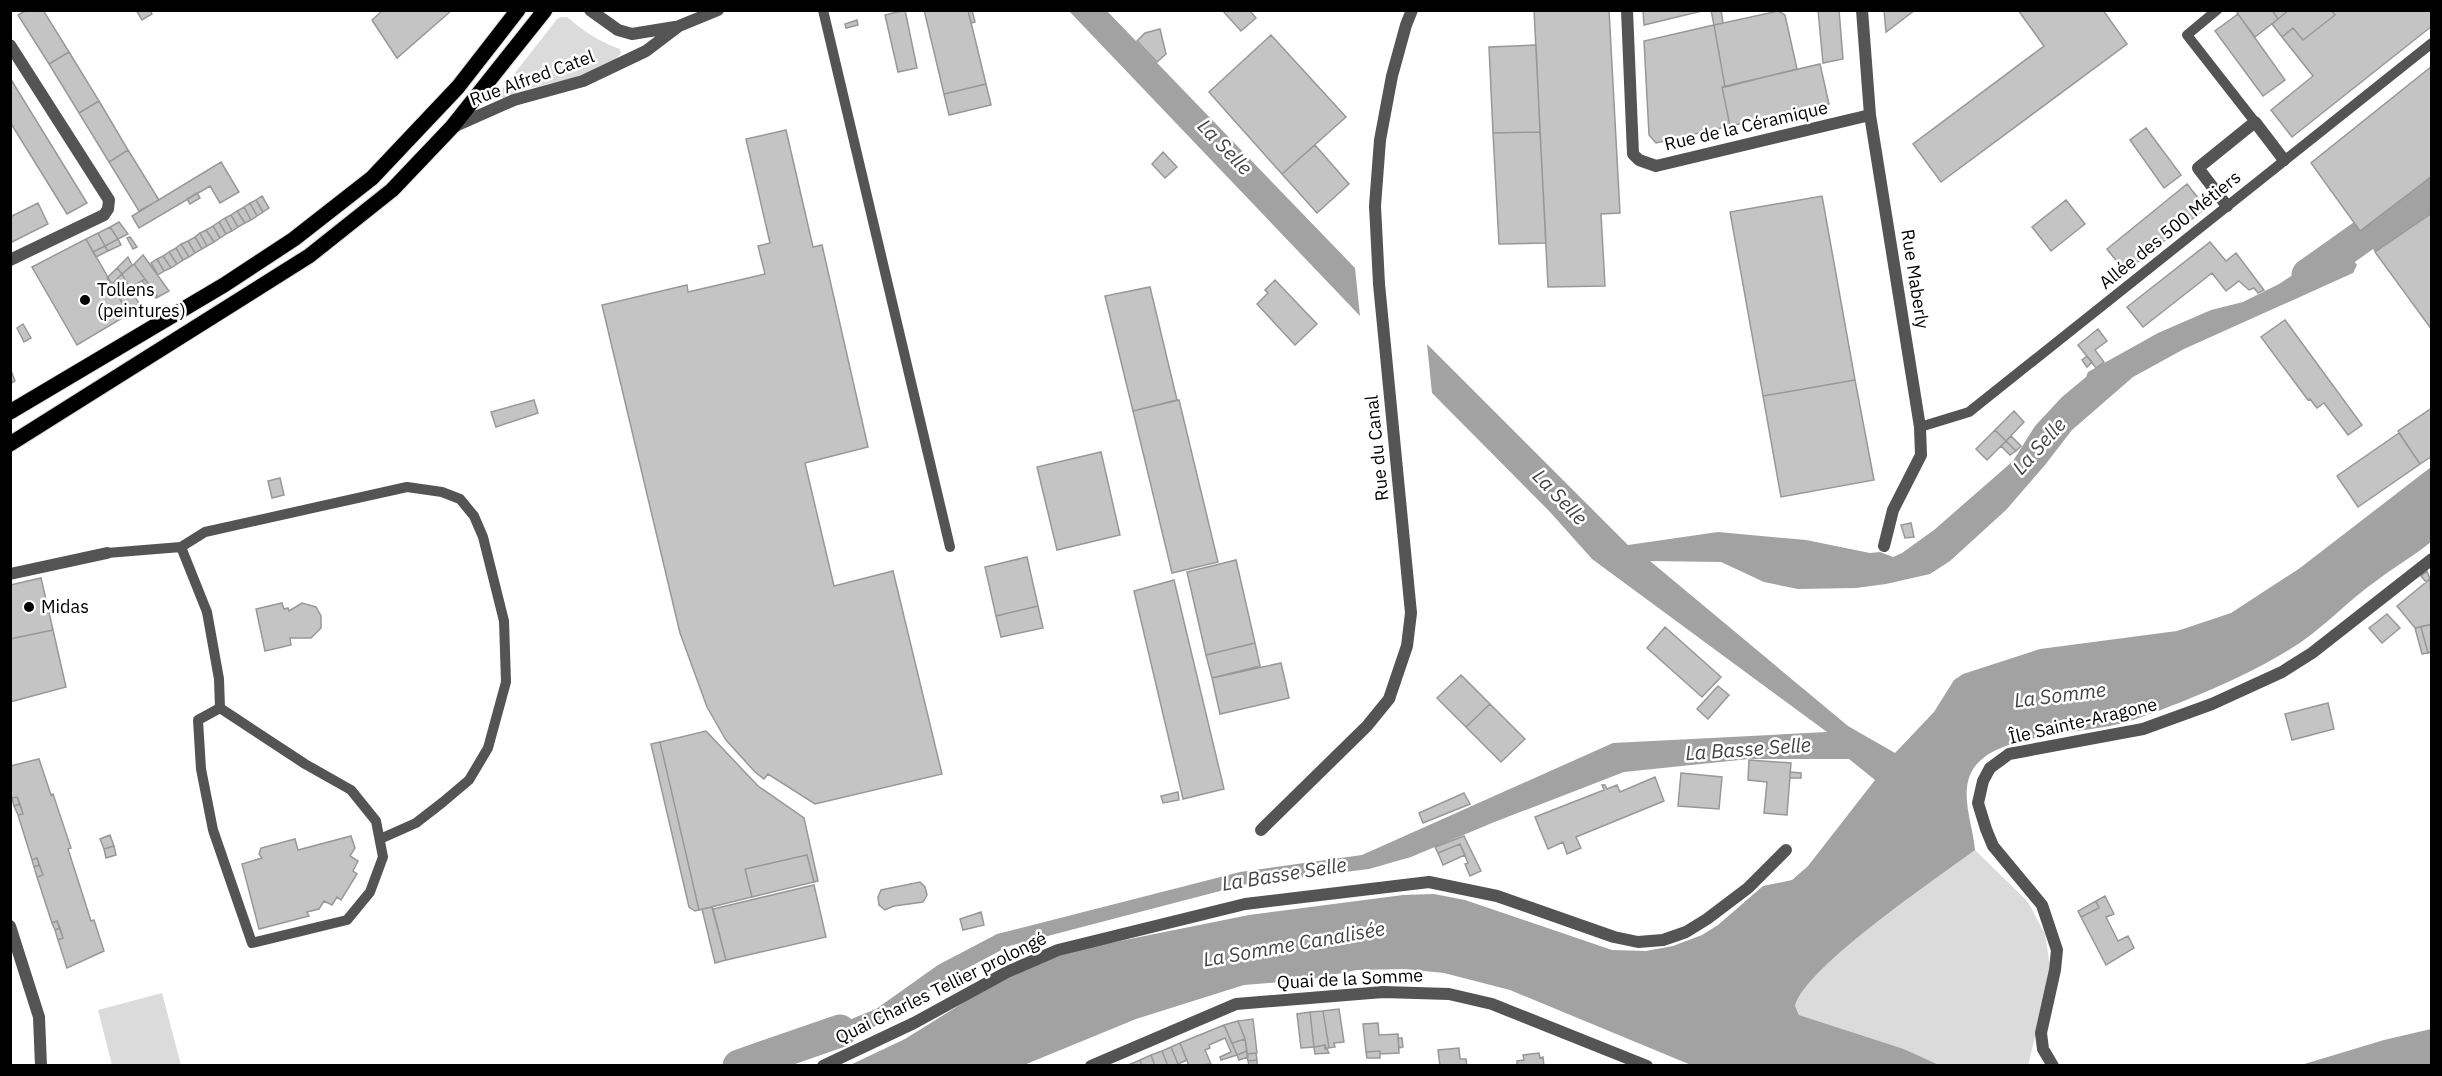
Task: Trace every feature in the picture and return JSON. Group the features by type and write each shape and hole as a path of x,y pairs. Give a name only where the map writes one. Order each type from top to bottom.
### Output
{"main road":[{"path":"10,412 234,278 294,239 364,185 458,87 518,10"},
{"path":"10,444 309,256 392,190 452,127 545,10"}],"street":[{"name":"Rue Alfred Catel","path":"452,127 514,100 583,81 646,51 679,26 718,10"},
{"name":"Rue du Canal","path":"1261,830 1374,717 1389,699 1407,646 1411,613 1379,284 1376,206 1380,140 1390,87 1412,10"},
{"name":"Rue de la Céramique","path":"1627,10 1633,154 1639,160 1656,166 1870,115"},
{"name":"Rue Maberly","path":"1862,10 1870,115 1920,427 1921,455 1893,510 1884,546"},
{"path":"588,11 618,30 632,34 679,26"},
{"path":"10,45 109,200 108,209 104,215 10,260"},
{"path":"2227,206 2198,168 2255,122 2284,160"},
{"path":"10,560 15,573 107,553"},
{"name":"Île Sainte-Aragone","path":"2053,1065 2043,1049 2041,1033 2055,970 2057,950 2042,905 1993,846 1986,830 1978,803 1983,781 1990,768 2009,754 2142,729 2212,704 2282,672 2312,653 2432,559"},
{"name":"Quai Charles Tellier prolongé","path":"823,1065 914,1023 1007,972 1058,950 1245,904 1429,882 1497,896 1614,937 1638,942 1663,940 1686,932 1707,919 1748,888 1786,850"},
{"path":"10,926 39,1017 41,1065"},
{"name":"Quai de la Somme","path":"1091,1065 1236,1004 1383,992 1449,993 1492,1004 1647,1065"}],"lane":[{"path":"823,10 950,547"},
{"path":"2217,10 2187,34 2255,122"},
{"name":"Allée des 500 Métiers","path":"1920,427 1969,412 2432,43"},
{"path":"107,553 181,547 205,532 406,487 442,492 460,499 474,516 483,537 504,621 506,682 488,748 469,780 416,823 380,838"},
{"path":"181,547 207,612 219,679 220,708"},
{"path":"220,708 305,764 351,789 376,822 383,857 369,892 347,920 252,943 213,830 201,769 198,720 220,708"}],"shaded area":[{"path":"567,17 592,36 620,49 621,53 602,68 575,78 533,88 506,99 497,96 557,19"},
{"path":"1975,850 2028,902 2045,934 2051,973 2028,1065 1939,1065 1904,1049 1799,1015 1795,1006 1804,989 1847,946"},
{"path":"162,993 181,1065 112,1065 98,1010"}],"water":[{"path":"1069,11 1107,11 1355,268 1360,316"},
{"path":"2431,175 2431,213 2375,252 2360,231"},
{"path":"2343,247 2357,265 2353,273 2184,349 2133,377 2072,430 2006,510 1950,561 1930,574 1856,588 1798,589 1764,582 1721,562 1650,561 1848,726 1895,753 1934,712 1954,680 1963,674 2040,649 2177,631 2231,613 2300,568 2431,467 2431,542 2383,576 2299,643 2251,671 2172,706 2116,725 2012,744 1995,751 1981,760 1973,769 1968,780 1967,803 1975,850 1847,946 1804,989 1795,1006 1799,1015 1904,1049 1939,1065 1691,1065 1510,990 1444,973 1405,969 1357,970 1307,980 1244,985 1136,1019 1024,1065 850,1065 905,1039 995,983 1070,951 1249,915 1403,895 1434,894 1465,900 1612,950 1646,951 1673,946 1702,935 1718,925 1763,886 1792,880 1808,866 1875,780 1849,759 1749,759 1624,772 1411,857 1369,869 1247,884 1009,946 943,981 888,1021 804,1054 797,1041 876,1009 938,965 997,934 1240,872 1362,855 1613,743 1827,732 1592,559 1550,512 1432,393 1427,344 1628,545 1718,532 1806,540 1870,553 1880,552 1893,557 1934,530 2013,461 2035,426 2062,397 2086,377 2088,372 2158,333 2211,310 2243,302 2279,284 2317,259"},
{"path":"2431,1029 2431,1065 2301,1065 2384,1040"},
{"path":"787,1044 794,1058 773,1065 720,1065"}],"building":[{"path":"27,10 43,10 69,52 49,64 18,15"},
{"path":"136,10 150,10 152,14 142,20"},
{"path":"383,10 452,10 397,58 372,20"},
{"path":"905,10 917,68 898,72 885,15"},
{"path":"924,10 968,10 986,84 944,94"},
{"path":"968,10 972,10 975,22 971,23"},
{"path":"1222,10 1249,10 1256,18 1241,31"},
{"path":"1534,10 1609,10 1620,213 1601,214 1605,286 1548,287"},
{"path":"1643,10 1706,10 1644,25"},
{"path":"1711,10 1721,10 1723,23 1714,25"},
{"path":"1818,10 1839,10 1843,59 1823,63"},
{"path":"1884,10 1915,10 1886,32"},
{"path":"2018,10 2103,10 2127,44 1941,182 1913,144 2044,46"},
{"path":"2241,10 2272,10 2278,19 2255,37 2237,13"},
{"path":"2272,10 2289,10 2278,19"},
{"path":"2289,10 2331,10 2335,15 2303,40 2293,28 2282,37 2272,24"},
{"path":"2331,10 2432,10 2432,26 2292,137 2271,110 2313,76 2282,37 2293,28 2303,40 2335,15"},
{"path":"1778,11 1785,15 1797,69 1725,87 1714,25"},
{"path":"2238,14 2285,80 2263,96 2215,31"},
{"path":"857,20 858,25 846,28 845,24"},
{"path":"1714,25 1730,126 1656,143 1649,135 1644,41"},
{"path":"1160,29 1166,54 1157,62 1137,41 1145,33"},
{"path":"1271,35 1346,117 1282,174 1209,92"},
{"path":"1536,45 1540,132 1493,133 1489,47"},
{"path":"69,52 99,101 79,113 49,64"},
{"path":"1820,64 1829,104 1730,126 1722,87"},
{"path":"2432,66 2432,176 2360,231 2311,163"},
{"path":"10,78 87,203 67,214 10,122"},
{"path":"986,84 991,105 949,115 944,94"},
{"path":"99,101 128,150 109,162 79,113"},
{"path":"2146,128 2181,175 2164,188 2130,140"},
{"path":"786,130 813,247 822,245 868,447 805,463 834,586 893,571 942,774 815,804 768,774 764,779 755,772 726,740 707,707 680,633 602,305 687,285 688,292 765,274 758,246 770,243 746,139"},
{"path":"1540,132 1546,243 1499,244 1493,133"},
{"path":"1315,145 1349,184 1317,213 1282,174"},
{"path":"128,150 159,200 139,211 109,162"},
{"path":"1163,152 1177,167 1165,178 1152,164"},
{"path":"221,162 239,192 220,203 210,186 139,228 132,216"},
{"path":"2187,184 2206,208 2125,272 2107,249"},
{"path":"197,193 200,198 190,204 187,199"},
{"path":"262,196 269,208 263,212 256,200"},
{"path":"1822,196 1855,380 1763,396 1730,212"},
{"path":"256,200 263,212 257,216 250,203"},
{"path":"2066,200 2085,224 2051,251 2032,227"},
{"path":"38,203 48,224 10,243 10,217"},
{"path":"250,203 257,216 251,220 244,207"},
{"path":"244,207 251,220 245,223 237,211"},
{"path":"237,211 245,223 238,227 231,215"},
{"path":"2432,213 2432,330 2375,252"},
{"path":"231,215 238,227 232,231 225,218"},
{"path":"225,218 232,231 226,234 219,222"},
{"path":"119,222 128,234 118,239 110,227"},
{"path":"219,222 226,234 220,238 213,226"},
{"path":"213,226 220,238 214,242 206,230"},
{"path":"110,227 118,239 105,246 98,233"},
{"path":"206,230 214,242 207,246 200,233"},
{"path":"98,233 105,246 93,252 86,239"},
{"path":"200,233 207,246 202,249 195,237"},
{"path":"130,237 137,247 133,249 127,238"},
{"path":"195,237 202,249 195,253 188,241"},
{"name":"Tollens (peintures)","path":"86,239 129,314 77,345 32,267"},
{"path":"118,239 121,245 108,251 105,246"},
{"path":"188,241 195,253 189,257 181,244"},
{"path":"2210,242 2226,261 2236,253 2264,290 2258,293 2254,288 2249,290 2239,281 2226,291 2212,273 2143,327 2127,307"},
{"path":"181,244 189,257 183,260 176,248"},
{"path":"105,246 108,251 96,257 93,252"},
{"path":"176,248 183,260 177,264 169,252"},
{"path":"169,252 177,264 171,268 163,256"},
{"path":"143,255 169,291 158,297 134,264"},
{"path":"163,256 171,268 164,271 157,259"},
{"path":"128,257 132,265 122,274 117,268"},
{"path":"157,259 164,271 158,275 151,263"},
{"path":"134,264 145,279 130,288 122,274"},
{"path":"117,268 122,274 111,285 107,278"},
{"path":"122,274 141,307 129,314 111,285"},
{"path":"145,279 158,297 156,298 142,281"},
{"path":"1275,280 1317,324 1295,345 1257,304 1268,293 1265,290"},
{"path":"1150,287 1177,400 1133,411 1105,296"},
{"path":"2285,320 2362,425 2348,435 2324,403 2317,408 2310,399 2308,400 2261,337"},
{"path":"23,324 31,338 24,342 17,328"},
{"path":"2098,329 2107,341 2095,350 2104,362 2096,368 2078,345"},
{"path":"2087,356 2092,362 2087,367 2082,360"},
{"path":"10,368 15,381 10,384"},
{"path":"1855,380 1874,480 1781,497 1763,396"},
{"path":"534,400 538,413 496,427 491,412"},
{"path":"1179,400 1218,562 1172,573 1133,411"},
{"path":"2432,408 2432,456 2420,464 2398,431"},
{"path":"2014,411 2024,422 2006,441 1995,430"},
{"path":"1995,430 2006,441 1987,460 1976,449"},
{"path":"2399,433 2420,464 2358,507 2337,476"},
{"path":"2011,436 2021,446 2016,451 2006,441"},
{"path":"2006,441 2016,451 2010,455 2001,446"},
{"path":"1101,452 1120,535 1057,550 1037,467"},
{"path":"280,478 284,495 272,498 268,481"},
{"path":"1911,523 1914,537 1905,538 1901,525"},
{"path":"1027,557 1038,606 996,616 985,567"},
{"path":"1236,560 1255,643 1206,655 1187,572"},
{"path":"2427,571 2430,579 2426,582 2421,576"},
{"name":"Midas","path":"41,578 53,630 10,639 10,585"},
{"path":"2430,579 2432,624 2415,628 2397,606"},
{"path":"1174,580 1224,789 1183,799 1134,591"},
{"path":"282,603 284,609 288,608 289,611 302,603 316,607 321,616 321,628 311,638 290,638 291,645 265,651 256,609"},
{"path":"1038,606 1043,628 1001,637 996,616"},
{"path":"2387,614 2400,628 2382,643 2369,628"},
{"path":"2432,624 2432,652 2428,653 2421,627"},
{"path":"1665,627 1721,677 1702,697 1647,648"},
{"path":"2421,627 2428,653 2422,654 2415,628"},
{"path":"53,630 66,687 10,702 10,639"},
{"path":"1255,643 1260,666 1212,678 1206,655"},
{"path":"1281,663 1289,698 1220,714 1212,678"},
{"path":"1461,675 1490,704 1466,727 1437,698"},
{"path":"1718,686 1729,695 1708,719 1697,709"},
{"path":"2328,703 2334,729 2292,740 2285,714"},
{"path":"1490,704 1525,739 1501,762 1466,727"},
{"path":"706,731 758,786 804,818 818,881 814,882 807,855 745,869 752,897 699,910 660,742"},
{"path":"660,742 699,910 695,911 689,907 651,744"},
{"path":"39,759 71,848 68,849 91,921 94,920 104,951 67,968 58,940 63,938 57,921 52,923 37,877 43,875 37,858 32,860 18,815 23,814 17,797 12,798 10,793 10,766"},
{"path":"1749,760 1791,763 1787,815 1764,813 1767,782 1748,780"},
{"path":"1790,772 1801,773 1801,778 1790,778"},
{"path":"1681,773 1722,777 1719,809 1678,806"},
{"path":"1655,777 1664,801 1576,837 1581,848 1567,854 1563,842 1548,849 1535,817 1604,790 1602,785 1605,785 1607,789 1617,785 1620,792"},
{"path":"1178,792 1179,800 1163,803 1161,796"},
{"path":"1464,793 1470,804 1423,823 1419,813"},
{"path":"17,797 20,804 14,806 12,798"},
{"path":"20,804 23,814 18,815 14,806"},
{"path":"110,835 114,846 104,849 100,839"},
{"path":"351,836 355,848 350,856 358,861 353,871 357,874 341,900 337,897 332,905 324,901 319,909 307,912 309,916 259,929 242,864 262,858 259,854 261,848 295,839 298,850"},
{"path":"1464,836 1481,871 1470,876 1465,864 1468,863 1460,844 1438,853 1435,847"},
{"path":"1460,844 1465,855 1443,865 1438,853"},
{"path":"114,846 116,855 106,858 104,849"},
{"path":"807,855 814,882 752,897 745,869"},
{"path":"37,858 39,865 34,867 32,860"},
{"path":"39,865 43,875 37,877 34,867"},
{"path":"920,882 925,887 927,895 923,902 894,906 885,910 879,905 878,897 881,890"},
{"path":"814,885 826,937 726,960 713,909"},
{"path":"2105,896 2114,914 2106,917 2118,941 2128,936 2134,948 2106,965 2081,917 2099,908 2096,901"},
{"path":"2096,901 2099,908 2081,917 2078,911"},
{"path":"712,907 726,960 715,963 702,909"},
{"path":"981,912 984,925 963,930 960,919"},
{"path":"57,921 60,928 55,930 52,923"},
{"path":"60,928 63,938 58,940 55,930"},
{"path":"1339,1009 1344,1042 1334,1043 1335,1047 1329,1048 1323,1011"},
{"path":"1323,1011 1329,1048 1325,1049 1325,1045 1314,1047 1310,1012"},
{"path":"1310,1012 1314,1047 1301,1048 1297,1014"},
{"path":"1253,1019 1257,1053 1247,1054 1245,1039 1238,1021"},
{"path":"1238,1021 1245,1039 1232,1043 1224,1025"},
{"path":"1378,1023 1379,1035 1398,1034 1399,1053 1366,1052 1363,1024"},
{"path":"1224,1025 1237,1055 1221,1060 1220,1057 1231,1052 1225,1038 1209,1045 1210,1048 1205,1050 1211,1064 1189,1066 1180,1043"},
{"path":"1398,1038 1402,1038 1403,1047 1399,1048"},
{"path":"1245,1039 1247,1051 1237,1055 1232,1043"},
{"path":"1180,1043 1187,1060 1178,1064 1171,1047"},
{"path":"1325,1045 1329,1053 1315,1054 1314,1047"},
{"path":"1171,1047 1178,1064 1168,1066 1162,1051"},
{"path":"1459,1048 1460,1059 1466,1059 1467,1066 1440,1066 1438,1050"},
{"path":"1162,1051 1168,1066 1155,1066 1151,1055"},
{"path":"1247,1051 1248,1057 1239,1060 1237,1055"},
{"path":"1380,1051 1380,1058 1367,1058 1366,1052"},
{"path":"1256,1053 1257,1060 1248,1061 1247,1054"},
{"path":"1539,1053 1540,1058 1543,1057 1544,1066 1517,1066 1517,1061 1524,1060 1523,1055"},
{"path":"1151,1055 1155,1066 1142,1066 1140,1060"},
{"path":"1140,1060 1142,1066 1126,1066"},
{"path":"1257,1060 1257,1066 1249,1066 1248,1061"}],"waterway":[{"name":"La Selle","path":"2308,275 2432,187"},
{"name":"La Basse Selle","path":"739,1066 840,1031"}],"place":[{"name":"Tollens (peintures)","path":"85,300"},
{"name":"Midas","path":"29,607"}],"water label":[{"name":"La Somme","path":"2060,695"},
{"name":"La Somme Canalisée","path":"1294,944"}]}
